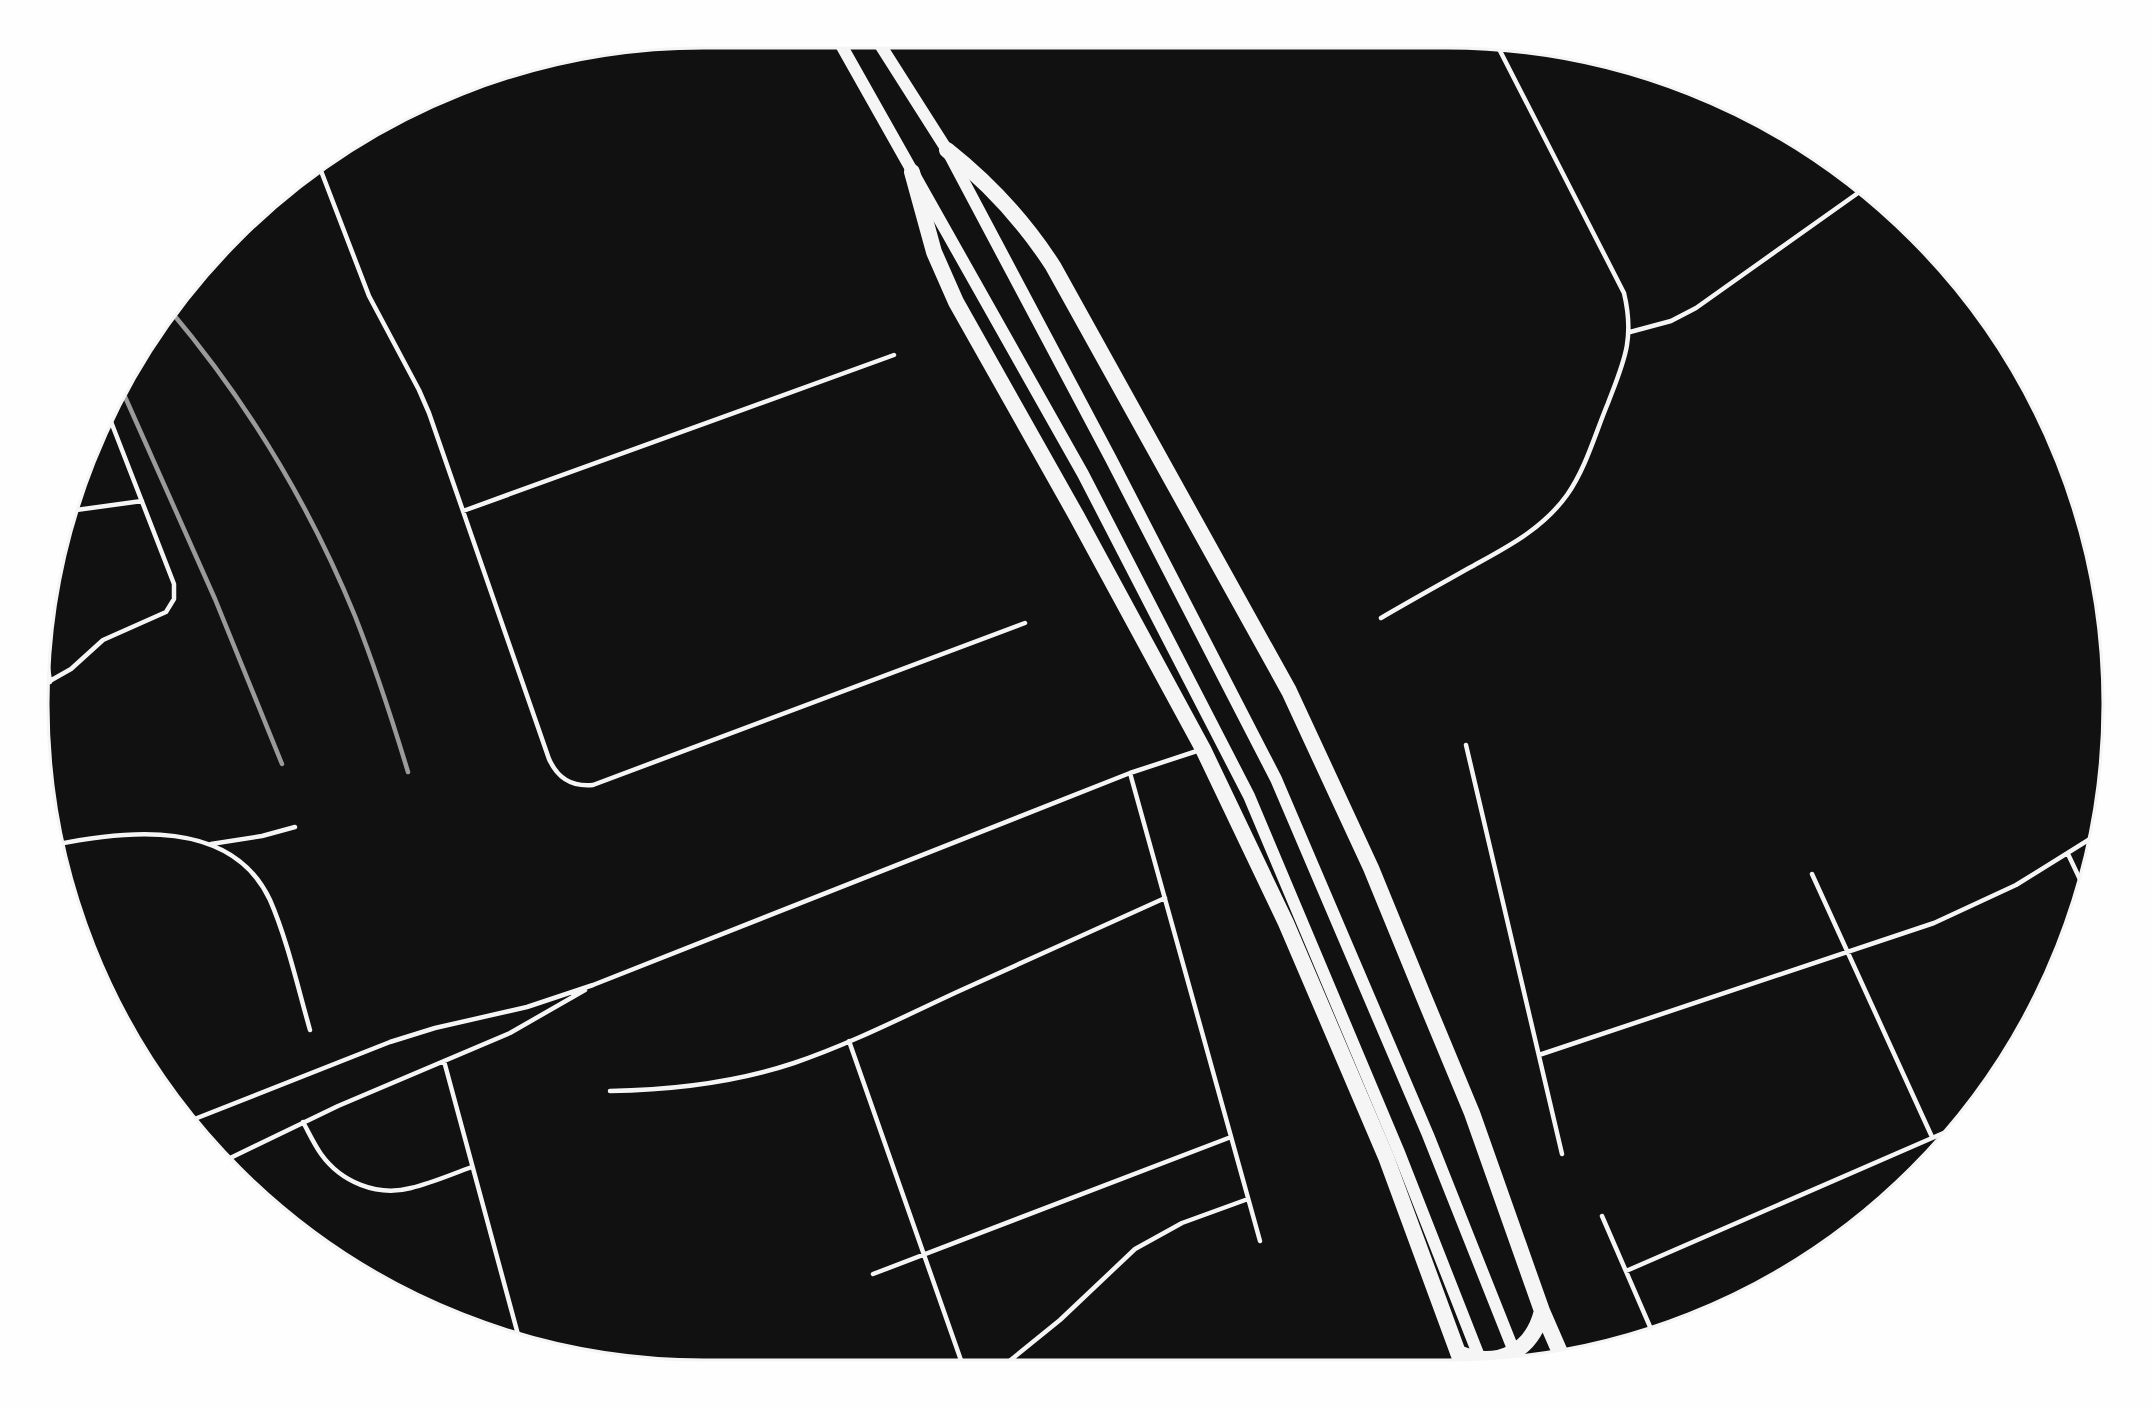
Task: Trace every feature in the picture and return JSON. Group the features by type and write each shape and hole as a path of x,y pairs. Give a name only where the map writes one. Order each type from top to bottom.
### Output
{"highway":[{"path":"948,150 988,184 1007,204 1044,252 1288,691 1371,868 1424,995 1472,1113 1542,1311 1559,1350"},
{"path":"912,172 934,252 956,303 1076,515 1203,749 1286,922 1386,1157 1461,1360"},
{"path":"1487,1359 1505,1356 1516,1351 1530,1338 1542,1311"}],"main road":[{"path":"843,48 1083,474 1250,796 1398,1150 1480,1359"},
{"path":"882,48 948,150 1276,779 1428,1135 1516,1356"}],"lane":[{"path":"1381,618 1521,539 1554,511 1568,493 1582,468 1627,353 1630,332 1627,303 1616,275 1500,50"},
{"path":"322,172 369,296 429,413 549,759 561,778 582,786 593,785 1025,623"},
{"path":"1630,332 1671,321 1696,308 1858,193"},
{"path":"463,511 894,355"},
{"path":"49,673 50,682 71,669 103,640 159,617 171,607 174,599 174,584 112,423"},
{"path":"78,510 142,501"},
{"path":"1466,745 1562,1154"},
{"path":"196,1118 390,1042 435,1028 527,1007 593,985 1130,772 1203,749"},
{"path":"1130,772 1260,1242"},
{"path":"211,844 245,840 295,827"},
{"path":"63,844 109,837 155,835 193,838 229,853 259,881 269,898 310,1030"},
{"path":"1539,1055 1905,933 1961,911 2016,885 2088,841"},
{"path":"2068,854 2080,879"},
{"path":"1812,874 1932,1137"},
{"path":"610,1091 672,1089 733,1079 794,1063 849,1041 1165,898"},
{"path":"230,1158 303,1122 532,1022 593,985"},
{"path":"849,1041 961,1360"},
{"path":"444,1061 517,1333"},
{"path":"303,1122 330,1166 351,1180 375,1189 392,1191 409,1189 472,1167"},
{"path":"1626,1271 1944,1132"},
{"path":"873,1274 1231,1137"},
{"path":"1011,1360 1060,1320 1121,1261 1150,1239 1182,1223 1248,1199"},
{"path":"1602,1216 1650,1327"}],"railway":[{"path":"175,317 250,417 318,534 355,616 408,772"},
{"path":"125,397 215,599 282,764"}]}
